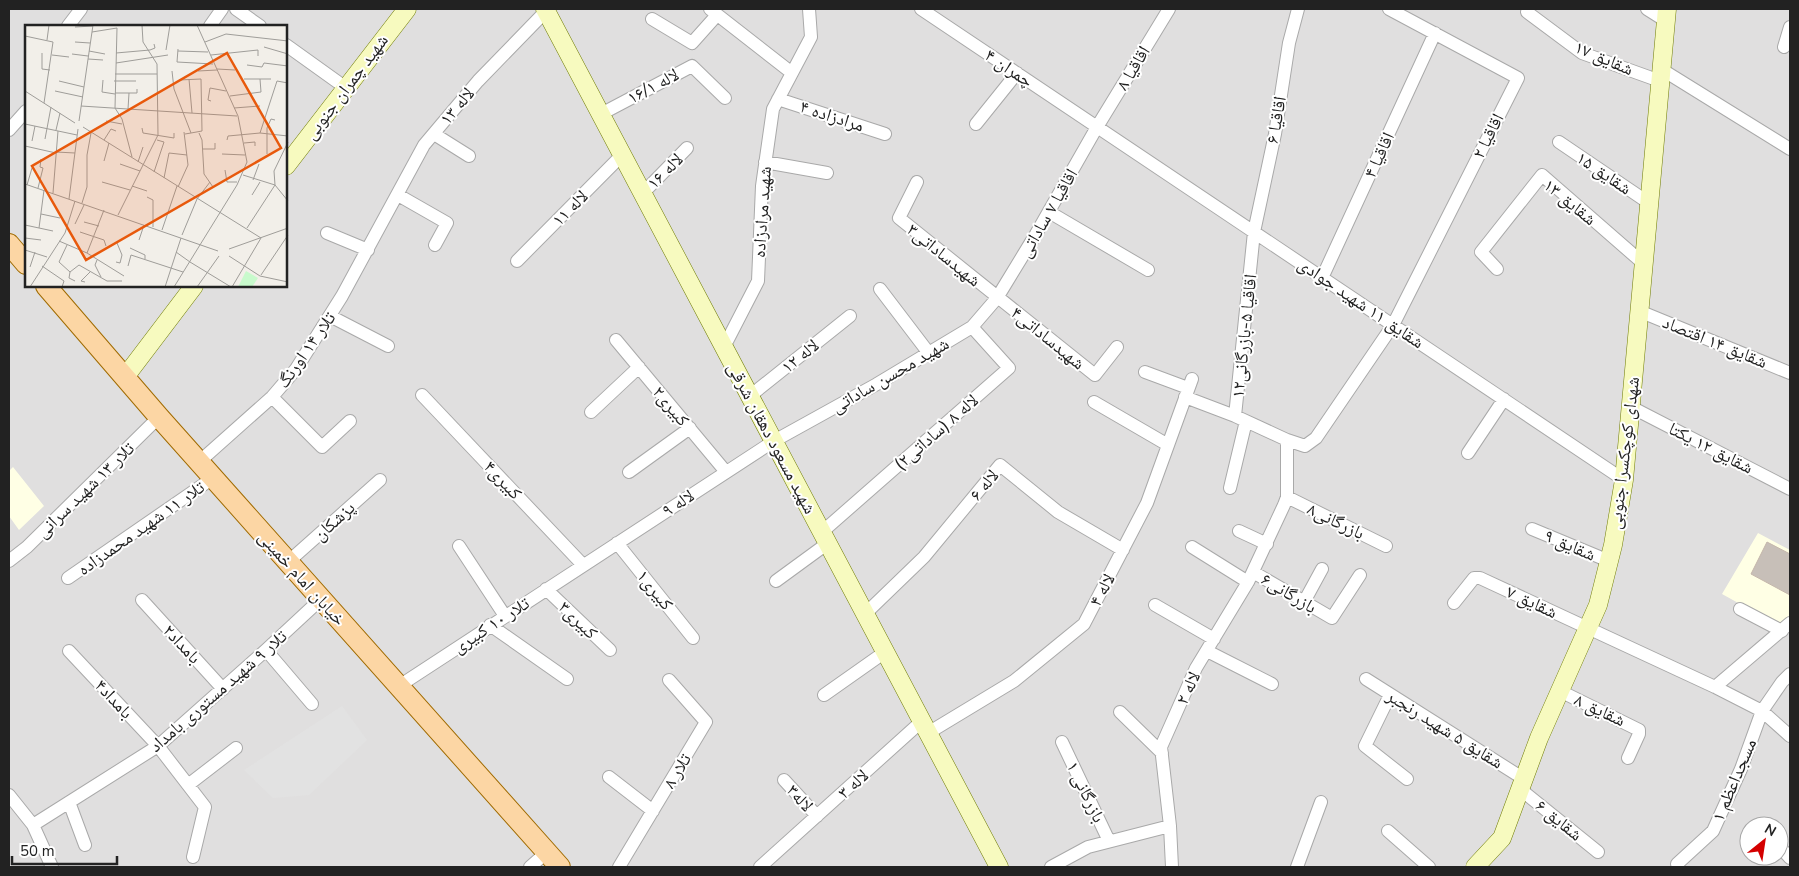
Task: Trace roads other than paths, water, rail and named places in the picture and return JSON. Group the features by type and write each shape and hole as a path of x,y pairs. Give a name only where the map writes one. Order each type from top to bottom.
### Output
{"main road":[{"name":"شهید چمران جنوبی","path":"288,163 407,9"},
{"name":"شهید مسعود دهقان شرقی","path":"545,10 999,867"},
{"name":"شهدای کوچکسرا جنوبی","path":"1475,867 1502,838 1539,738 1598,605 1609,561 1624,480 1666,15"},
{"path":"9,244 25,263"},
{"name":"خیابان امام خمینی","path":"48,288 159,417 560,867"},
{"path":"125,378 192,288"}],"street":[{"path":"69,25 81,9"},
{"path":"236,9 259,25"},
{"name":"شهید مرادزاده","path":"724,347 758,281 762,186 773,109 811,37 809,9"},
{"name":"چمران ۴","path":"921,9 1097,127"},
{"name":"اقاقیا ۸","path":"1097,127 1170,9"},
{"name":"اقاقیا ۶","path":"1254,232 1275,134 1289,43 1298,9"},
{"name":"اقاقیا ۲","path":"1389,9 1518,78 1393,325"},
{"path":"1647,9 1666,15"},
{"path":"210,25 218,10"},
{"name":"لاله ۱۳","path":"386,216 424,145 478,81 545,10"},
{"path":"652,19 692,43 714,12 792,73"},
{"name":"شقایق ۱۷","path":"1527,12 1582,53 1661,75 1790,149"},
{"path":"1784,47 1790,27"},
{"name":"اقاقیا ۴","path":"1322,278 1436,34"},
{"path":"288,46 346,88"},
{"name":"لاله ۱۶/۱","path":"601,114 692,66 725,98"},
{"path":"976,124 1016,73"},
{"name":"مرادزاده ۴","path":"778,99 885,134"},
{"path":"9,130 25,112"},
{"name":"اقاقیا ۷ ساداتی","path":"997,298 1097,127"},
{"name":"شقایق ۱۱ شهید جوادی","path":"1097,127 1624,480"},
{"path":"434,134 469,156"},
{"name":"شقایق ۱۵","path":"1559,142 1649,203"},
{"name":"لاله ۱۶","path":"643,193 687,148"},
{"name":"لاله ۱۱","path":"517,261 622,155"},
{"path":"765,162 827,173"},
{"name":"شقایق ۱۳","path":"1497,269 1481,252 1542,175 1644,264"},
{"name":"شهیدساداتی۳","path":"917,182 899,218 997,298"},
{"path":"398,195 447,222 435,246"},
{"path":"1049,212 1148,270"},
{"name":"تلار ۱۴ اورنگ","path":"199,462 272,397 296,369 330,316 386,216"},
{"name":"اقاقیا ۵-بازرگانی۱۲","path":"1145,372 1188,388 1241,418 1254,232"},
{"path":"327,233 368,250"},
{"path":"880,289 928,352"},
{"name":"شهید محسن ساداتی","path":"774,441 877,384 972,327 997,298"},
{"name":"شهیدساداتی۴","path":"997,298 1094,375 1117,347"},
{"name":"شقایق ۱۴ اقتصاد","path":"1639,311 1790,374"},
{"path":"330,316 388,346"},
{"name":"لاله ۱۲","path":"750,396 850,316"},
{"path":"1230,488 1241,418 1287,440 1305,446 1316,438 1393,325"},
{"name":"لاله ۸ (ساداتی۲)","path":"825,538 1009,368 972,327"},
{"name":"کبیری۲","path":"616,340 726,472"},
{"path":"591,412 639,367"},
{"name":"لاله ۴","path":"925,727 1014,681 1084,624 1147,504 1188,388"},
{"name":"کبیری۴","path":"422,395 583,565"},
{"path":"272,397 322,447 350,421"},
{"path":"1468,453 1504,399"},
{"path":"1094,402 1168,446"},
{"name":"شقایق ۱۲ یکتا","path":"1631,407 1790,490"},
{"name":"تلار ۱۳ شهید سرانی","path":"9,561 27,547 159,417"},
{"path":"629,472 690,428"},
{"name":"لاله ۲","path":"1172,867 1170,826 1161,747 1196,668 1250,577 1267,544 1287,497 1287,440"},
{"name":"لاله ۹","path":"583,565 774,441"},
{"name":"لاله ۶","path":"865,614 924,557 1000,464 1058,512 1123,550"},
{"name":"تلار ۱۱ شهید محمدزاده","path":"68,578 213,478"},
{"name":"پزشکان","path":"288,562 380,480"},
{"name":"بازرگانی۸","path":"1287,497 1386,546"},
{"name":"شقایق ۹","path":"1532,528 1609,561"},
{"path":"1239,531 1267,544"},
{"path":"776,581 825,538"},
{"name":"کبیری۱","path":"617,543 693,638"},
{"path":"459,546 505,616"},
{"name":"بازرگانی۶","path":"1192,547 1304,602 1332,618 1360,575"},
{"name":"تلار ۱۰ کبیری","path":"399,686 583,565"},
{"path":"1304,602 1322,569"},
{"name":"شقایق ۷","path":"1454,603 1474,578 1480,578 1715,687 1762,711 1790,736"},
{"name":"کبیری۳","path":"546,589 610,650"},
{"name":"تلار ۹ شهید مستوری بامداد","path":"33,825 158,746 321,599"},
{"name":"بامداد۲","path":"142,600 223,689"},
{"path":"1155,605 1214,639"},
{"path":"1715,687 1786,627 1740,609"},
{"path":"490,625 567,679"},
{"path":"266,650 312,704"},
{"name":"بامداد۴","path":"70,651 158,746 205,808 193,857"},
{"path":"1207,651 1272,684"},
{"path":"824,695 885,652"},
{"name":"مسجداعظم ۱","path":"1677,864 1713,831 1741,769 1762,711 1782,682 1790,674"},
{"name":"تلار ۸","path":"619,867 706,722 669,680"},
{"name":"شقایق ۵ شهید رنجبر","path":"1366,680 1522,784"},
{"name":"شقایق ۸","path":"1560,691 1639,730 1640,734 1628,758"},
{"path":"1390,695 1365,746 1407,779"},
{"path":"1120,712 1162,753"},
{"name":"لاله ۳","path":"760,867 817,816 925,727"},
{"name":"بازرگانی ۱","path":"1062,742 1109,842"},
{"path":"188,785 236,748"},
{"path":"609,777 653,811"},
{"name":"لاله۳","path":"784,780 817,816"},
{"name":"شقایق ۶","path":"1522,784 1598,852"},
{"path":"69,802 85,845"},
{"path":"1297,867 1321,802"},
{"path":"11,803 33,825 52,867"},
{"path":"1051,867 1088,847 1170,826"},
{"path":"1388,831 1429,867"},
{"path":"530,867 547,852"}]}
